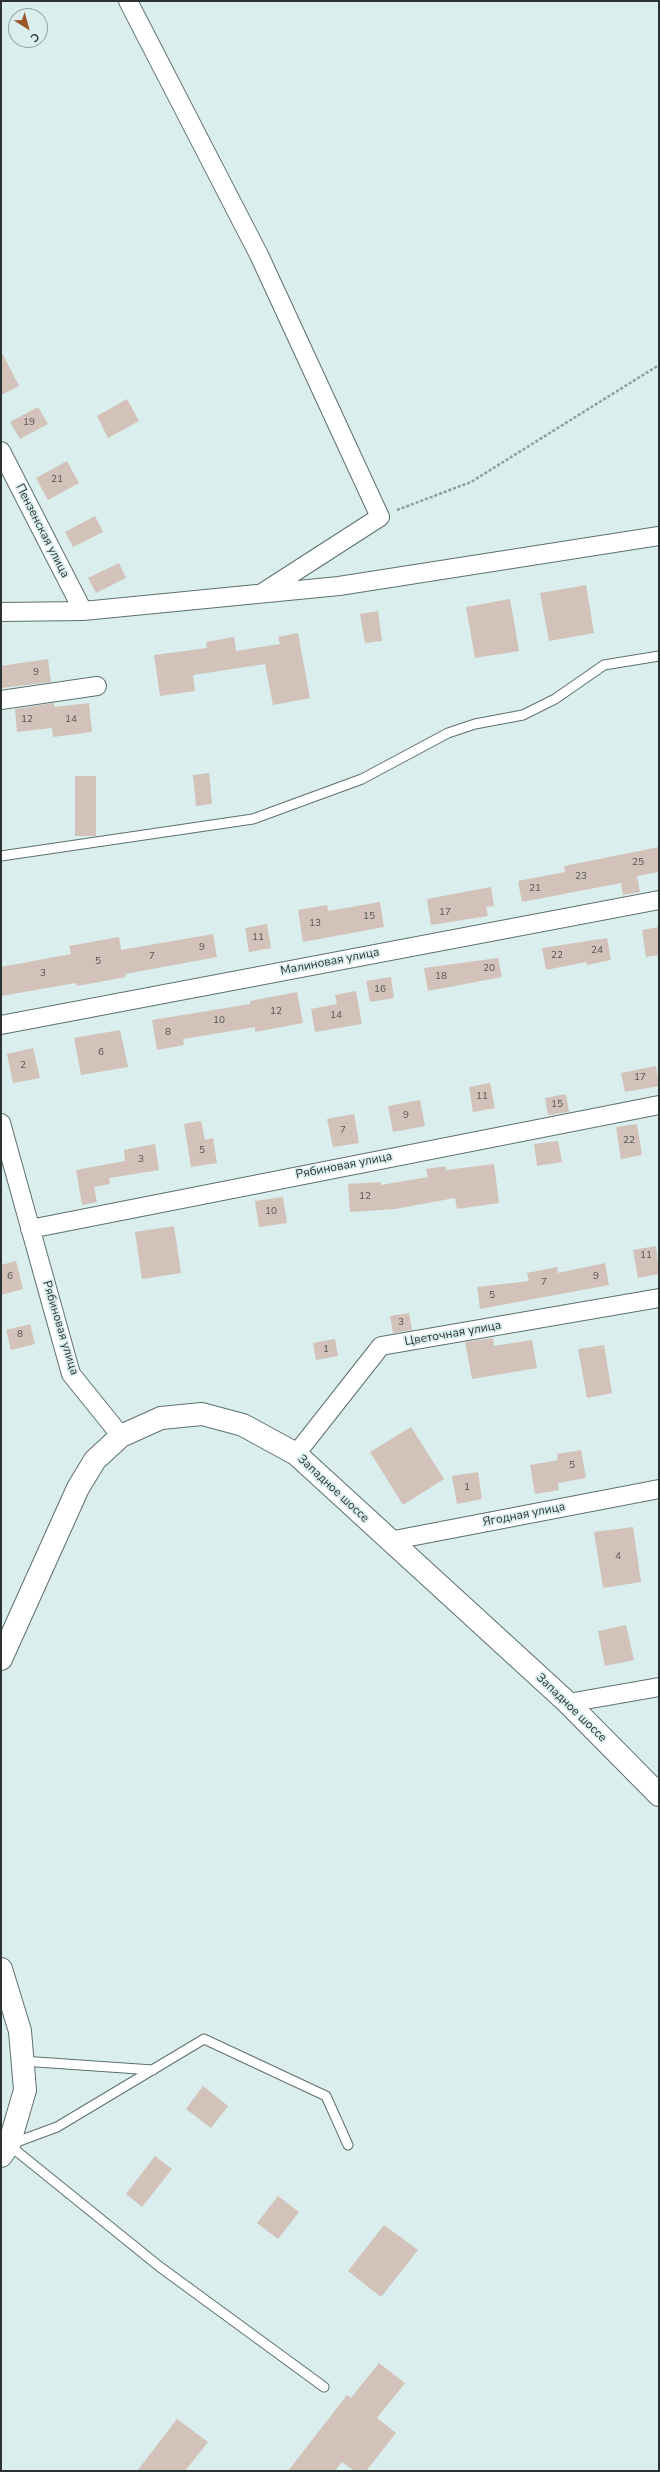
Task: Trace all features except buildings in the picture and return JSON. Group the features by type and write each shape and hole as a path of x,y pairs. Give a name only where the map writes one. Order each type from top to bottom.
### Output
{"main road":[{"name":"Западное шоссе","path":"1,1659 78,1488 95,1460 121,1436 161,1418 202,1414 243,1425 296,1454 389,1541 568,1703 659,1795"},
{"path":"1,1969 20,2031 25,2090 5,2150"}],"street":[{"path":"128,1 259,255 380,517 262,593"},
{"name":"Пензенская улица","path":"1,451 83,611"},
{"path":"1,612 83,611 339,586 659,536"},
{"path":"1,700 97,686"},
{"name":"Малиновая улица","path":"1,1025 659,900"},
{"name":"Рябиновая улица","path":"30,1229 659,1104"},
{"name":"Рябиновая улица","path":"1,1123 71,1374 121,1436"},
{"name":"Цветочная улица","path":"296,1454 381,1346 659,1298"},
{"name":"Ягодная улица","path":"389,1541 659,1489"},
{"path":"568,1703 659,1686"}],"lane":[{"path":"1,856 253,819 362,779 448,733 476,724 523,715 555,699 604,665 659,656"},
{"path":"324,2387 160,2267 5,2150 57,2126 204,2039 326,2096 348,2145"},
{"path":"22,2061 153,2070"}],"path":[{"path":"380,517 471,482 659,365"}]}
